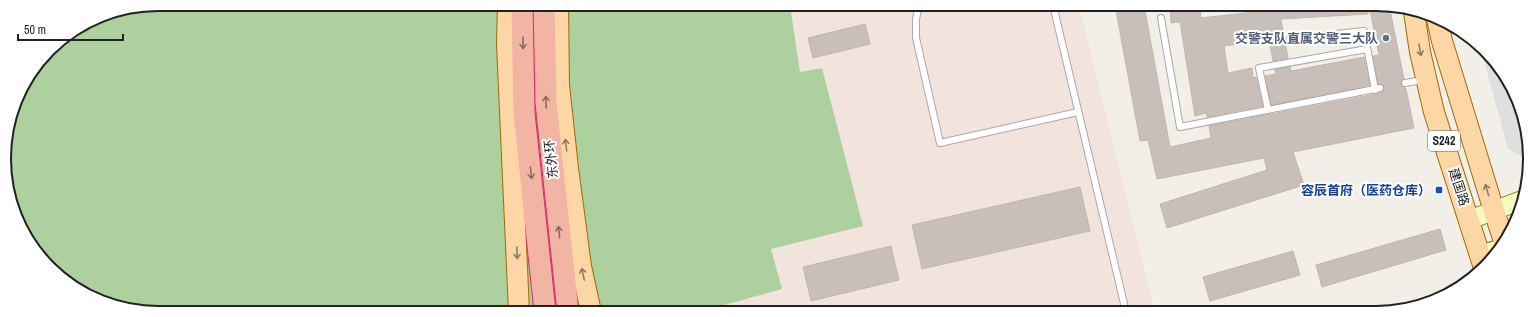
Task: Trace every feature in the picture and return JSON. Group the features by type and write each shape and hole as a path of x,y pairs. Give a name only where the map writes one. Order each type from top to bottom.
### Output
{"highway":[{"name":"东外环","path":"522,11 524,113 544,306"},
{"name":"东外环","path":"544,11 546,103 567,306"}],"main road":[{"path":"508,11 507,44 519,306"},
{"path":"558,11 560,85 566,145 581,266 590,306"},
{"name":"建国路","path":"1415,16 1420,52 1434,112 1482,261"},
{"name":"建国路","path":"1438,25 1502,234"},
{"path":"1469,220 1516,202"}],"lane":[{"path":"918,11 916,19 916,38 940,143 1078,112"},
{"path":"1054,11 1125,306"},
{"path":"1161,18 1180,127 1378,89 1367,49 1364,31 1290,39"},
{"path":"1268,110 1260,68 1367,49"},
{"path":"1405,84 1426,79"}],"shaded area":[{"path":"791,11 1080,11 1154,306 718,306 730,302 770,249 822,68 800,72"},
{"path":"1483,58 1493,69 1508,93 1518,120 1522,139 1523,157 1508,149"}],"green space":[{"path":"791,11 800,72 822,68 863,226 771,249 782,289 721,306 139,305 120,301 93,291 69,276 54,263 41,248 26,224 16,197 11,168 12,139 16,120 26,93 41,69 54,54 69,41 93,26 120,16 139,12"}],"building":[{"path":"1116,11 1145,11 1170,147 1211,138 1209,126 1383,92 1384,87 1382,84 1378,84 1373,56 1379,55 1370,11 1390,12 1404,79 1401,81 1401,84 1406,89 1414,128 1293,152 1304,185 1167,228 1160,204 1267,170 1264,158 1157,179 1148,140 1140,141"},
{"path":"1170,11 1200,11 1201,18 1263,11 1368,11 1368,14 1281,19 1288,58 1273,61 1269,40 1224,46 1228,73 1252,68 1253,78 1256,77 1263,106 1207,117 1206,113 1195,116 1180,22 1171,23"},
{"path":"865,24 870,44 813,58 808,38"},
{"path":"1364,57 1370,85 1271,105 1265,76 1276,74 1275,70 1290,67 1291,71"},
{"path":"1080,187 1090,231 922,269 912,225"},
{"path":"1440,229 1446,250 1322,287 1316,265"},
{"path":"891,246 899,280 811,301 803,267"},
{"path":"1293,251 1300,275 1210,301 1203,277"}],"place":[{"name":"交警支队直属交警三大队","path":"1386,38"},
{"name":"容辰首府（医药仓库）","path":"1439,190"}]}
